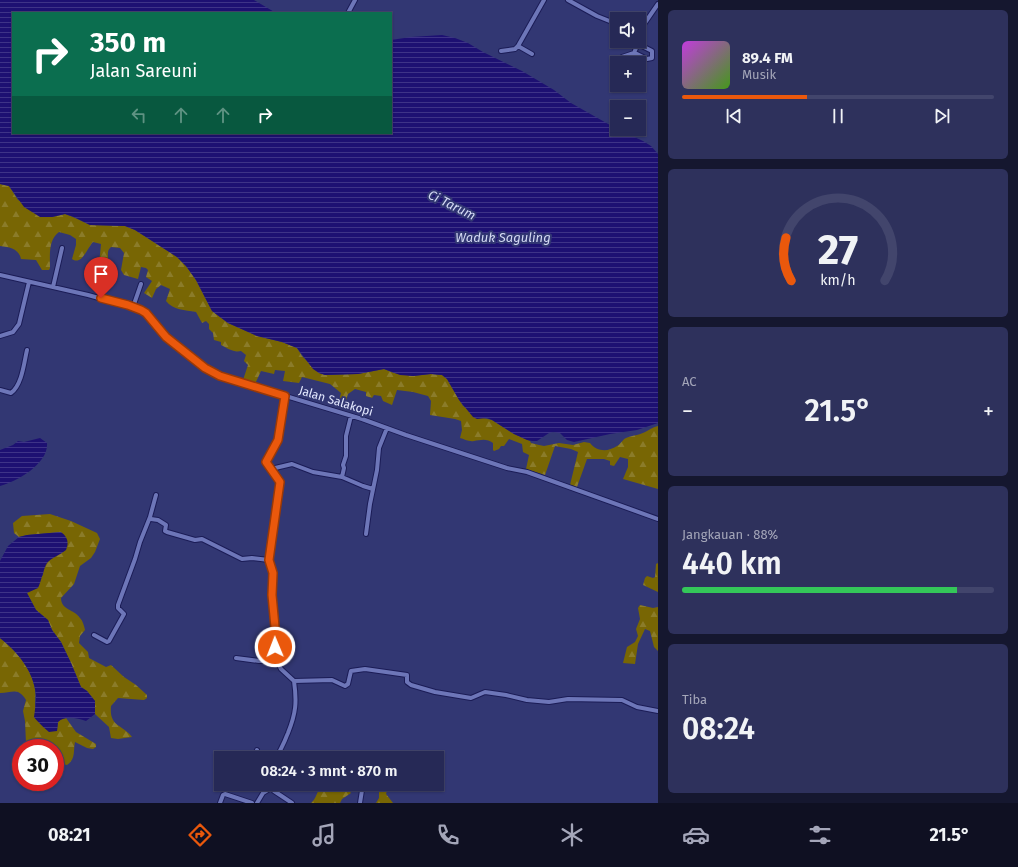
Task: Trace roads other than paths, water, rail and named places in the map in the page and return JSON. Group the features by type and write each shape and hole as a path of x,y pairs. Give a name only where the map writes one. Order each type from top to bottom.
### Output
{"street":[{"path":"349,12 355,0"},
{"path":"501,51 515,49 518,46 544,0"},
{"path":"568,0 597,16 610,21"},
{"path":"646,21 658,4"},
{"path":"518,46 532,54"},
{"path":"625,56 635,52 636,48"},
{"path":"635,52 647,59 652,58 652,51 646,48"},
{"path":"53,287 62,248"},
{"name":"Jalan Salakopi","path":"0,275 133,307 146,313 166,337 205,368 220,376 351,416 507,468 527,472 658,519"},
{"path":"0,336 13,332 19,324 29,282"},
{"path":"133,307 141,284"},
{"path":"0,390 11,393 15,389 19,381 27,350"},
{"path":"280,751 292,723 296,700 294,681 281,669 278,661 272,602 273,573 269,560 280,482 266,462 278,440 285,396"},
{"path":"342,477 344,468 343,465 346,456 346,436 351,416"},
{"path":"366,534 377,470 379,448 387,428"},
{"path":"271,469 292,464 313,472 342,477 363,486 373,488"},
{"path":"94,635 107,642 110,641 124,614 118,608 118,605 150,517 156,495"},
{"path":"150,517 151,519 158,520 166,525 165,531 167,532 195,540 202,539 242,559 252,558 269,560"},
{"path":"236,658 259,661 278,661"},
{"path":"294,681 332,680 345,686 348,684 351,671 365,669 407,675 407,682 411,685 436,692 471,698 485,692 527,700 550,702 568,699 622,700 637,707 658,711"},
{"path":"258,803 265,791"},
{"path":"276,791 292,803"},
{"path":"360,803 362,791"},
{"path":"220,803 223,795 225,794 252,803"}],"water":[{"name":"Waduk Saguling","path":"0,0 254,0 274,12 12,12 12,134 392,134 392,40 442,35 455,38 468,43 522,71 554,90 571,103 610,125 610,136 632,136 651,146 658,154 658,423 637,430 574,442 567,440 560,433 553,432 537,441 532,441 514,434 492,420 487,418 477,419 473,417 459,400 447,379 442,375 400,375 384,369 358,374 325,375 319,373 313,369 297,348 282,342 257,336 228,323 212,311 196,280 186,266 177,257 135,230 125,226 90,225 65,214 52,217 40,217 24,207 9,186 0,184"},
{"path":"40,438 47,443 43,458 23,476 0,486 0,450 13,445 18,441 24,442"},
{"path":"61,532 67,540 66,550 47,563 38,588 27,593 36,610 48,620 52,630 61,642 81,687 87,691 95,701 95,714 86,721 75,718 64,718 58,722 57,731 49,732 34,717 36,695 32,678 19,656 0,638 0,561 8,546 19,537"}],"water label":[{"name":"Ci Tarum","path":"452,205"}]}
